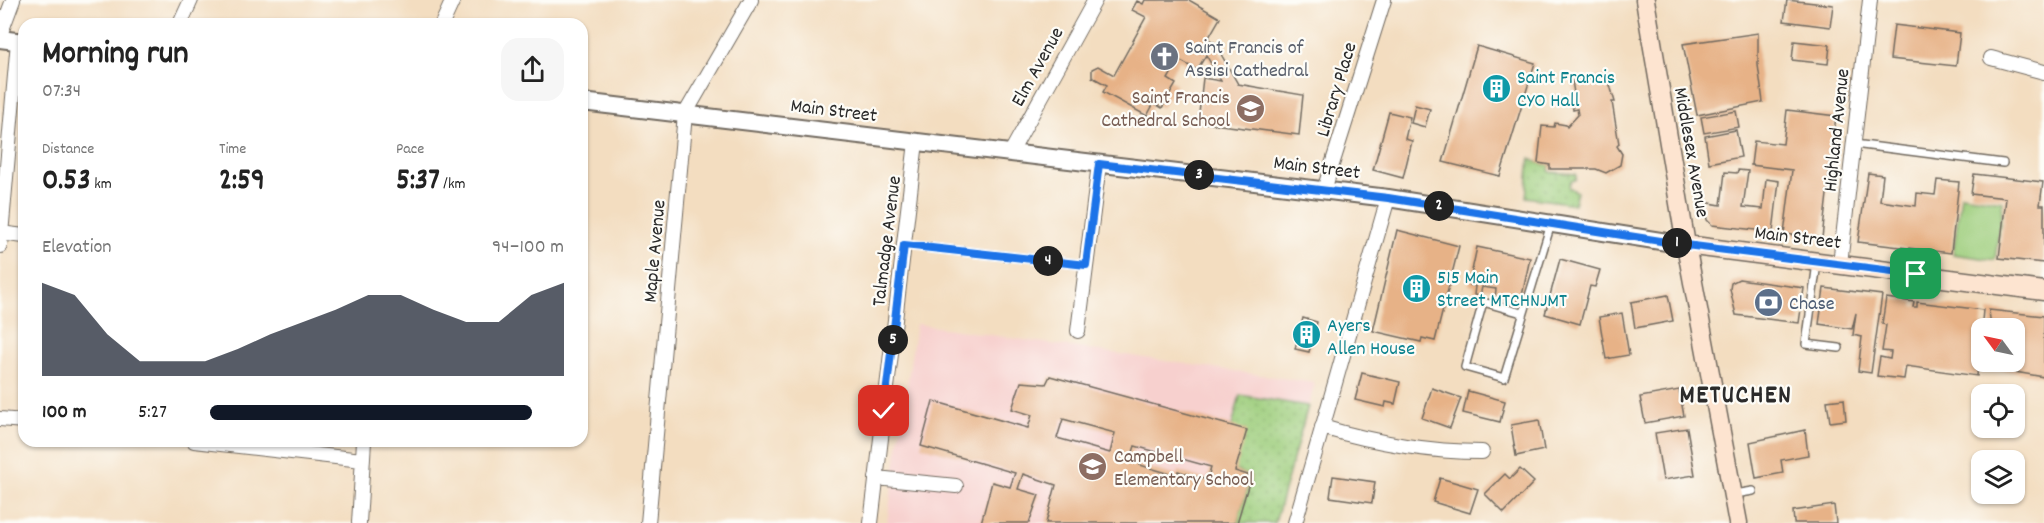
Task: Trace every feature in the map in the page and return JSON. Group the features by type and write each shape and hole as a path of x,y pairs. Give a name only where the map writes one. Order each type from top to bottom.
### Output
{"main road":[{"name":"Middlesex Avenue","path":"1645,0 1686,245 1738,523"},
{"name":"Main Street","path":"1686,245 2044,291"}],"street":[{"path":"13,0 0,37 18,40"},
{"path":"183,18 191,0"},
{"path":"445,18 453,0"},
{"name":"Maple Avenue","path":"648,523 685,114 751,0"},
{"name":"Elm Avenue","path":"1011,152 1095,0"},
{"name":"Library Place","path":"1324,190 1384,0"},
{"name":"Highland Avenue","path":"1840,264 1870,0"},
{"path":"1991,58 2044,72"},
{"path":"18,69 0,237 18,236"},
{"name":"Main Street","path":"588,103 1388,198 1686,245"},
{"name":"Talmadge Avenue","path":"871,523 916,142"},
{"path":"1078,331 1099,164"},
{"path":"1295,523 1388,198"},
{"path":"0,419 18,420"},
{"path":"1322,427 1390,445 1436,452 1482,452"},
{"path":"247,447 362,460"},
{"path":"359,523 363,447"},
{"path":"876,478 956,486"}],"lane":[{"path":"1854,144 2003,163"},
{"path":"1522,314 1484,302 1465,367 1504,378 1551,224"},
{"path":"904,245 1086,265"},
{"path":"1818,261 1806,344 1839,348"},
{"path":"1733,495 1753,491"}],"shaded area":[{"name":"Campbell Elementary School","path":"916,324 1315,383 1275,523 887,523"}],"green space":[{"path":"1530,158 1538,163 1550,165 1549,172 1576,174 1576,179 1570,182 1569,187 1577,192 1574,204 1526,197"},
{"path":"1961,195 2003,201 1995,260 1953,254"},
{"path":"1240,395 1308,406 1275,523 1237,523 1251,476 1235,471 1232,426"}],"building":[{"name":"Saint Francis of Assisi Cathedral","path":"1145,0 1189,0 1220,18 1208,39 1214,42 1238,84 1303,95 1299,135 1198,122 1203,78 1221,81 1206,55 1197,70 1179,60 1168,79 1176,84 1162,108 1154,103 1147,116 1103,92 1107,85 1092,77 1092,69 1098,66 1114,75 1146,17 1132,10 1137,1 1143,4"},
{"path":"1787,0 1833,5 1830,27 1784,21"},
{"path":"1894,25 1960,33 1956,66 1890,59"},
{"path":"1758,33 1758,65 1763,102 1697,115 1683,44"},
{"path":"1794,41 1830,45 1828,64 1792,60"},
{"name":"Saint Francis CYO Hall","path":"1477,46 1535,63 1500,176 1443,162"},
{"path":"1607,75 1615,102 1612,102 1619,144 1617,146 1622,154 1620,165 1606,173 1596,169 1550,169 1550,165 1538,163 1542,126 1554,127 1555,123 1567,127 1578,115 1577,109 1573,110 1572,81"},
{"path":"1415,105 1430,109 1425,127 1411,123"},
{"path":"1787,110 1836,116 1822,238 1784,234 1792,170 1751,165 1754,141 1783,144"},
{"path":"1736,111 1739,127 1704,133 1701,117"},
{"path":"1389,112 1410,117 1405,139 1412,141 1403,178 1373,170"},
{"path":"1736,130 1741,157 1709,163 1705,136"},
{"path":"1738,170 1748,171 1743,207 1763,209 1766,179 1779,181 1773,232 1712,225 1707,220 1704,202 1721,205 1725,172 1737,173"},
{"path":"1868,173 1883,175 1880,201 1916,206 1917,193 1935,195 1937,180 1959,182 1951,253 1858,242"},
{"path":"1974,174 2043,182 2040,205 2044,205 2044,263 1999,258 2006,198 1971,194"},
{"name":"515 Main Street MTCHNJMT","path":"1397,230 1459,246 1435,341 1422,338 1421,342 1373,331"},
{"path":"1477,247 1530,258 1522,296 1519,295 1517,302 1495,298 1496,289 1482,287 1480,296 1474,295 1475,286 1469,285"},
{"path":"1560,259 1600,270 1595,287 1590,286 1580,324 1545,314"},
{"name":"Chase","path":"1739,279 1804,288 1799,323 1736,315 1730,289 1731,283"},
{"path":"1824,288 1882,295 1871,373 1858,371 1862,337 1853,335 1856,313 1852,329 1819,324"},
{"path":"1668,295 1673,321 1635,328 1631,302"},
{"path":"1886,298 1914,302 1913,307 1917,307 1917,302 1983,310 1982,318 1971,318 1971,372 1977,372 1977,376 1906,366 1904,379 1877,376 1880,357 1890,359 1891,352 1882,351 1886,325 1882,324"},
{"path":"1989,310 2044,316 2044,377 2015,372 2025,372 2025,318 1990,318"},
{"path":"1622,313 1629,355 1606,359 1599,317"},
{"name":"Ayers Allen House","path":"1303,318 1317,322 1309,352 1295,349"},
{"path":"1362,373 1400,382 1395,404 1386,402 1385,407 1355,400"},
{"path":"1050,376 1247,430 1235,471 1251,476 1237,523 1046,523 1056,485 1023,474 1018,489 1039,495 1029,523 981,523 992,482 1010,487 1015,473 921,446 933,401 1028,428 1032,415 1012,409 1021,382 1046,384","holes":["1063,419 1115,433 1110,453 1057,438","1135,446 1211,467 1207,480 1178,471 1177,476 1140,465 1141,461 1131,458"]},
{"path":"1432,388 1461,398 1450,428 1422,418"},
{"path":"1679,390 1684,416 1645,423 1640,397"},
{"path":"1468,391 1505,401 1500,422 1463,413"},
{"path":"1844,399 1846,420 1830,422 1827,401"},
{"path":"1539,420 1544,450 1516,456 1511,425"},
{"path":"1687,428 1695,475 1663,480 1655,433"},
{"path":"1805,430 1808,455 1781,460 1783,473 1756,478 1750,442"},
{"path":"1520,469 1534,482 1504,513 1485,494 1505,474 1510,479"},
{"path":"1333,476 1375,482 1372,503 1330,497"},
{"path":"1440,478 1478,489 1470,513 1433,502"},
{"path":"1834,505 1836,523 1794,523 1793,511"}],"place":[{"name":"Saint Francis of Assisi Cathedral","path":"1164,57"},
{"name":"Saint Francis CYO Hall","path":"1496,88"},
{"name":"Saint Francis Cathedral School","path":"1251,108"},
{"name":"515 Main Street MTCHNJMT","path":"1416,288"},
{"name":"Chase","path":"1768,302"},
{"name":"Ayers Allen House","path":"1306,335"},
{"name":"Campbell Elementary School","path":"1093,467"}],"district":[{"name":"METUCHEN","path":"1736,393"}],"route":[{"path":"884,411 904,245 1086,265 1099,164 1268,182 1388,198 1686,245 1916,274"}]}
